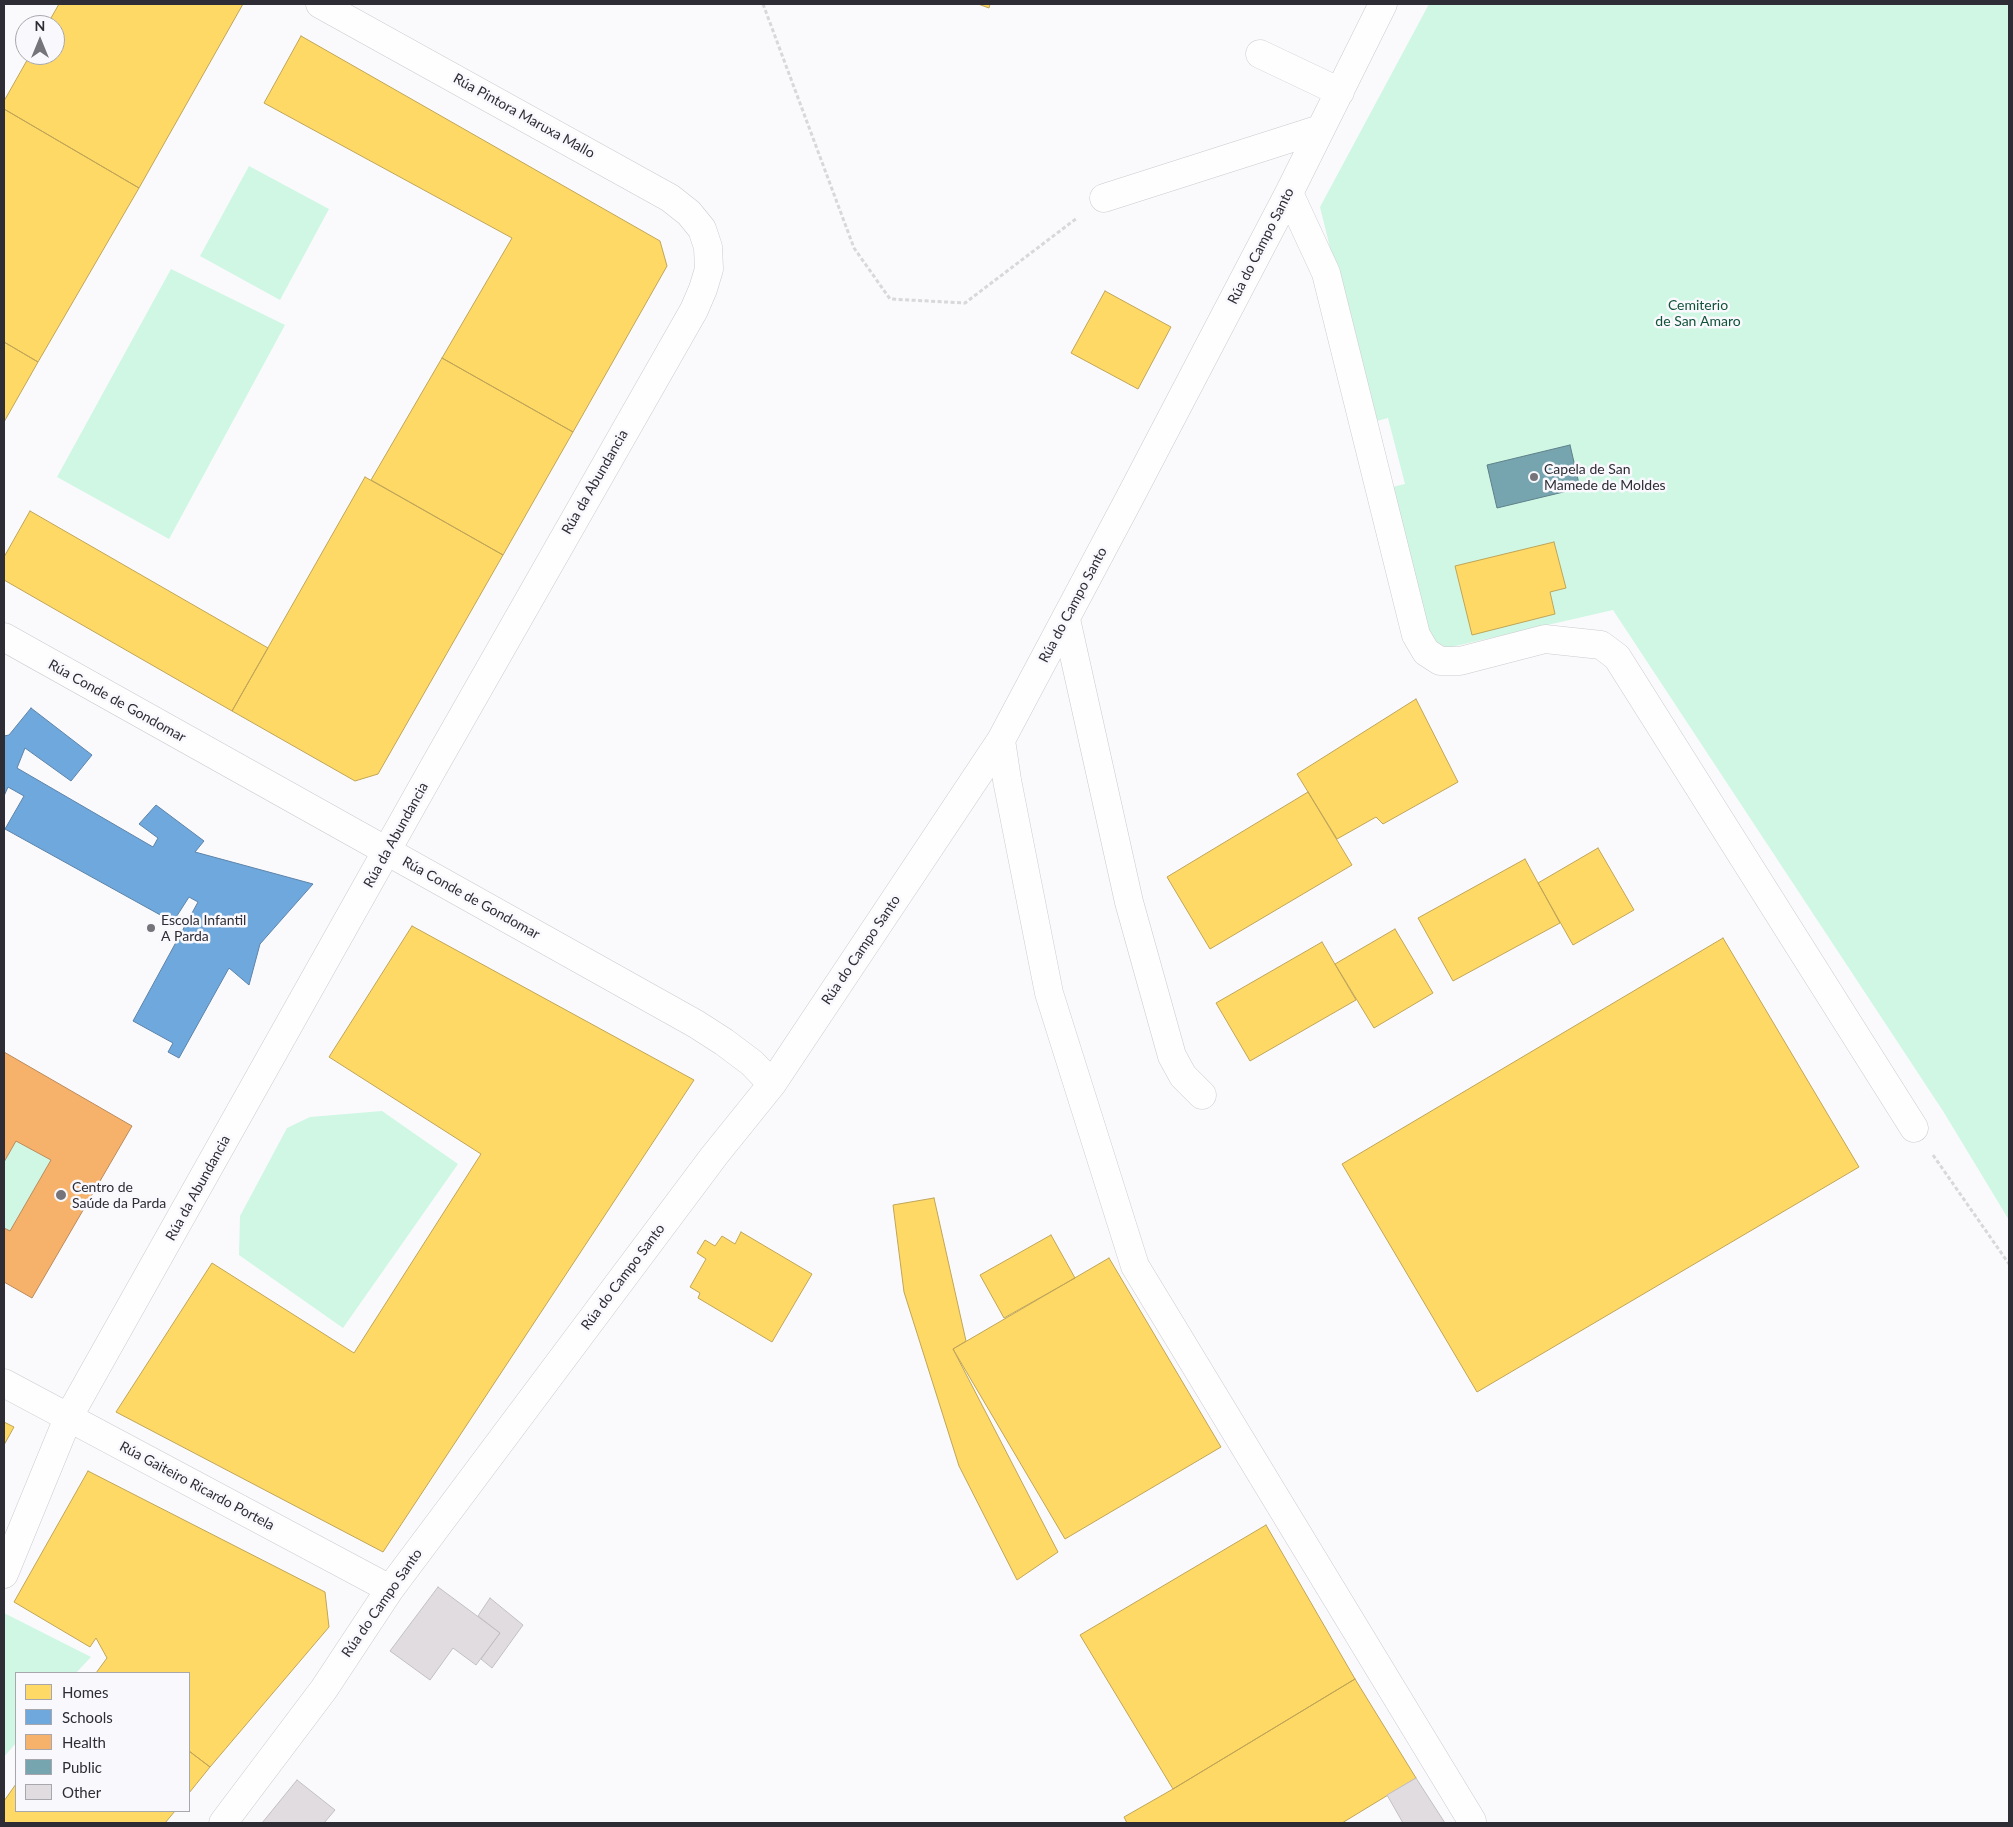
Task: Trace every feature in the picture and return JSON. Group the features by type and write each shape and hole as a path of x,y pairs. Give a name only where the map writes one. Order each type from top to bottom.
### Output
{"street":[{"name":"Rúa Pintora Maruxa Mallo","path":"320,4 670,198 689,213 702,229 708,247"},
{"name":"Rúa do Campo Santo","path":"223,1823 324,1688 390,1589 714,1156 772,1084 1001,740 1289,193 1384,4"},
{"path":"1260,54 1340,92"},
{"path":"1104,198 1320,129"},
{"path":"1289,193 1326,273 1416,635 1426,652 1440,661 1460,661 1545,639 1601,645 1617,657 1914,1128"},
{"name":"Rúa da Abundancia","path":"4,1574 68,1418 694,310 709,269 708,247"},
{"path":"1066,619 1129,902 1170,1047 1183,1076 1202,1095"},
{"name":"Rúa Conde de Gondomar","path":"4,637 696,1024 752,1063 772,1084"},
{"path":"1001,740 1007,780 1049,993 1135,1266 1472,1821"},
{"name":"Rúa Gaiteiro Ricardo Portela","path":"4,1383 390,1589"}],"path":[{"path":"764,4 854,248 890,299 965,303 1104,198"},
{"path":"1914,1128 2009,1264"}],"green space":[{"name":"Cemiterio de San Amaro","path":"1429,4 2009,4 2009,1220 1943,1111 1613,610 1447,648 1423,634 1388,488 1405,484 1388,418 1373,422 1320,207"},
{"path":"249,166 329,209 280,300 200,256"},
{"path":"171,269 285,325 169,539 57,477"},
{"path":"382,1111 458,1164 343,1328 239,1255 240,1216 287,1128 310,1117"},
{"path":"16,1141 51,1160 10,1231 4,1228 4,1162"},
{"path":"4,1613 91,1657 77,1672 15,1672 15,1744 4,1757"}],"building: Homes":[{"path":"59,4 243,4 139,188 4,109 4,101 24,65 65,65 65,15 53,15"},
{"path":"978,4 990,4 989,8"},
{"path":"301,36 660,241 667,266 573,432 442,358 512,238 264,103"},
{"path":"4,109 139,188 38,362 4,342"},
{"path":"1105,291 1171,327 1138,389 1071,353"},
{"path":"4,342 38,362 4,422"},
{"path":"442,358 573,432 503,555 371,480"},
{"path":"365,477 503,555 378,774 355,781 232,711"},
{"path":"30,511 268,648 232,711 4,580 4,557"},
{"path":"1554,542 1566,588 1550,592 1555,614 1472,635 1455,566"},
{"path":"1416,699 1458,782 1383,824 1376,817 1337,839 1297,774"},
{"path":"1308,792 1352,865 1210,949 1167,877"},
{"path":"1598,848 1634,910 1573,945 1538,883"},
{"path":"1525,859 1560,923 1453,981 1418,918"},
{"path":"412,926 694,1080 383,1552 116,1412 212,1263 354,1353 481,1154 329,1057"},
{"path":"1395,929 1433,993 1374,1028 1335,964"},
{"path":"1723,938 1859,1167 1477,1392 1342,1164"},
{"path":"1322,942 1356,1000 1250,1061 1216,1003"},
{"path":"934,1198 966,1341 953,1349 1058,1552 1017,1580 959,1466 904,1292 893,1205"},
{"path":"741,1232 812,1274 772,1342 698,1298 700,1293 690,1287 706,1259 697,1253 705,1240 715,1246 722,1236 735,1244"},
{"path":"1051,1235 1075,1278 1004,1318 980,1275"},
{"path":"1109,1258 1221,1447 1065,1539 953,1349"},
{"path":"4,1422 14,1427 4,1445"},
{"path":"88,1471 325,1592 329,1627 210,1767 190,1752 190,1672 97,1672 107,1658 96,1638 90,1647 14,1602"},
{"path":"1266,1525 1355,1679 1173,1789 1080,1635"},
{"path":"1355,1679 1416,1778 1342,1823 1127,1823 1124,1817"},
{"path":"190,1752 210,1767 190,1792"},
{"path":"15,1785 15,1812 174,1812 165,1823 4,1823 4,1801"}],"building: Schools":[{"path":"31,708 92,755 71,781 25,748 17,768 153,847 158,838 139,824 156,805 204,841 195,852 313,884 260,944 249,985 229,968 179,1058 168,1052 173,1043 133,1021 198,902 189,897 173,922 5,829 24,796 8,787 4,796 4,736 9,735"}],"building: Health":[{"name":"Centro de Saúde da Parda","path":"4,1052 132,1126 32,1298 4,1282 4,1228 10,1231 51,1160 16,1141 4,1162"}],"building: Public":[{"name":"Capela de San Mamede de Moldes","path":"1570,445 1580,488 1497,508 1487,465"}],"building: Other":[{"path":"438,1587 500,1633 476,1665 453,1648 430,1680 390,1651"},
{"path":"490,1598 523,1625 492,1668 481,1659 500,1633 478,1616"},
{"path":"1416,1778 1445,1823 1403,1823 1387,1795"},
{"path":"297,1780 335,1810 324,1823 262,1823"}],"place":[{"name":"Capela de San Mamede de Moldes","path":"1534,477"},
{"name":"Escola Infantil A Parda","path":"151,928"},
{"name":"Centro de Saúde da Parda","path":"61,1195"}]}
